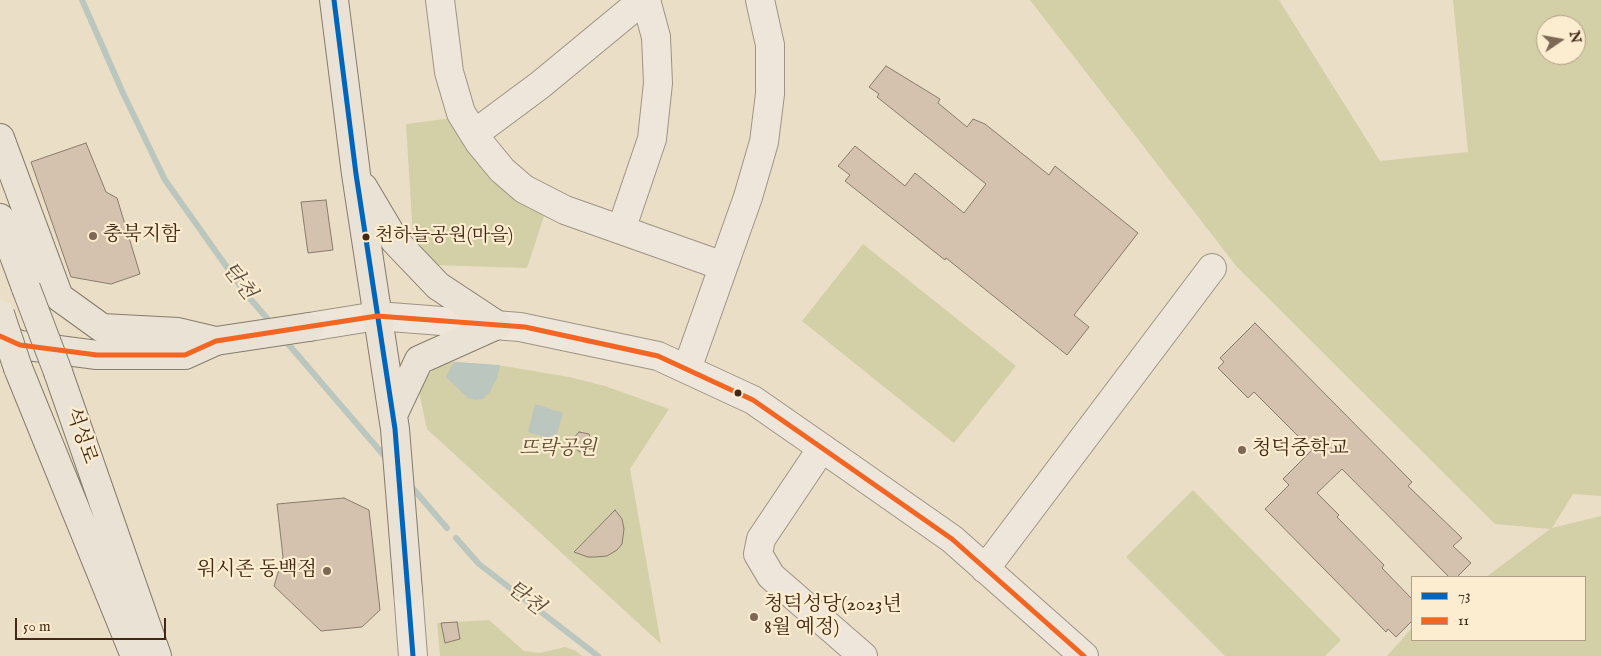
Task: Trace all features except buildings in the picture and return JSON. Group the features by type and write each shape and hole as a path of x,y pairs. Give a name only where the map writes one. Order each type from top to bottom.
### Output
{"main road":[{"path":"334,0 356,174 394,422 408,591"},
{"path":"0,138 59,297 102,328 178,332 216,341"},
{"path":"356,174 395,241 438,286 497,325"},
{"name":"석성로","path":"0,218 58,372 157,656"},
{"name":"석성로","path":"0,314 18,368 136,656"},
{"path":"394,422 419,360 497,325"},
{"path":"0,336 20,345 97,355 185,354 216,341 309,326"}],"street":[{"path":"440,0 449,72 461,113 474,134 502,170 524,189 565,210 723,266"},
{"path":"474,134 540,85 645,0 656,37 658,83 652,139 621,230"},
{"path":"687,369 748,197 764,142 770,94 770,45 760,0"},
{"path":"985,568 1212,268"},
{"path":"309,326 377,316 497,325 525,328 658,356 753,400 822,448 952,540 1084,656"},
{"path":"822,448 761,539 758,554 771,576 863,656"},
{"path":"408,591 413,656"}],"green space":[{"path":"1030,0 1279,0 1380,161 1468,152 1453,0 1601,0 1601,496 1573,494 1552,528 1601,516 1601,656 1387,656 1411,629 1411,641 1586,641 1586,576 1487,576 1550,529 1495,524 1237,267"},
{"path":"452,118 545,213 527,268 433,265 413,238 406,124"},
{"path":"863,244 1016,366 954,443 802,321"},
{"name":"뜨락공원","path":"440,362 504,366 569,377 605,386 669,409 630,469 661,644 427,429 418,387"},
{"path":"1193,490 1341,640 1325,656 1225,656 1126,557"},
{"path":"489,620 524,651 540,653 565,647 576,651 582,656 440,656 437,623"}],"shaded area":[{"path":"454,362 500,365 497,378 489,393 483,399 468,398 446,377"},
{"path":"535,404 563,413 555,440 528,432"}],"waterway":[{"name":"탄천","path":"82,0 123,93 165,180 246,294 272,324"},
{"name":"탄천","path":"283,338 387,459"},
{"name":"탄천","path":"409,484 447,528"},
{"name":"탄천","path":"456,538 479,564 598,656"}],"transit line":[{"name":"73","path":"334,0 356,174 395,429 413,656"},
{"name":"11","path":"0,336 20,345 97,355 185,355 216,341 377,316 525,327 658,356 753,400 952,539 1084,656"}],"place":[{"name":"충북지함","path":"93,236"},
{"name":"천하늘공원(마을)","path":"366,237"},
{"name":"청덕중학교","path":"1242,450"},
{"name":"워시존 동백점","path":"327,571"},
{"name":"청덕성당(2023년 8월 예정)","path":"754,617"}]}
